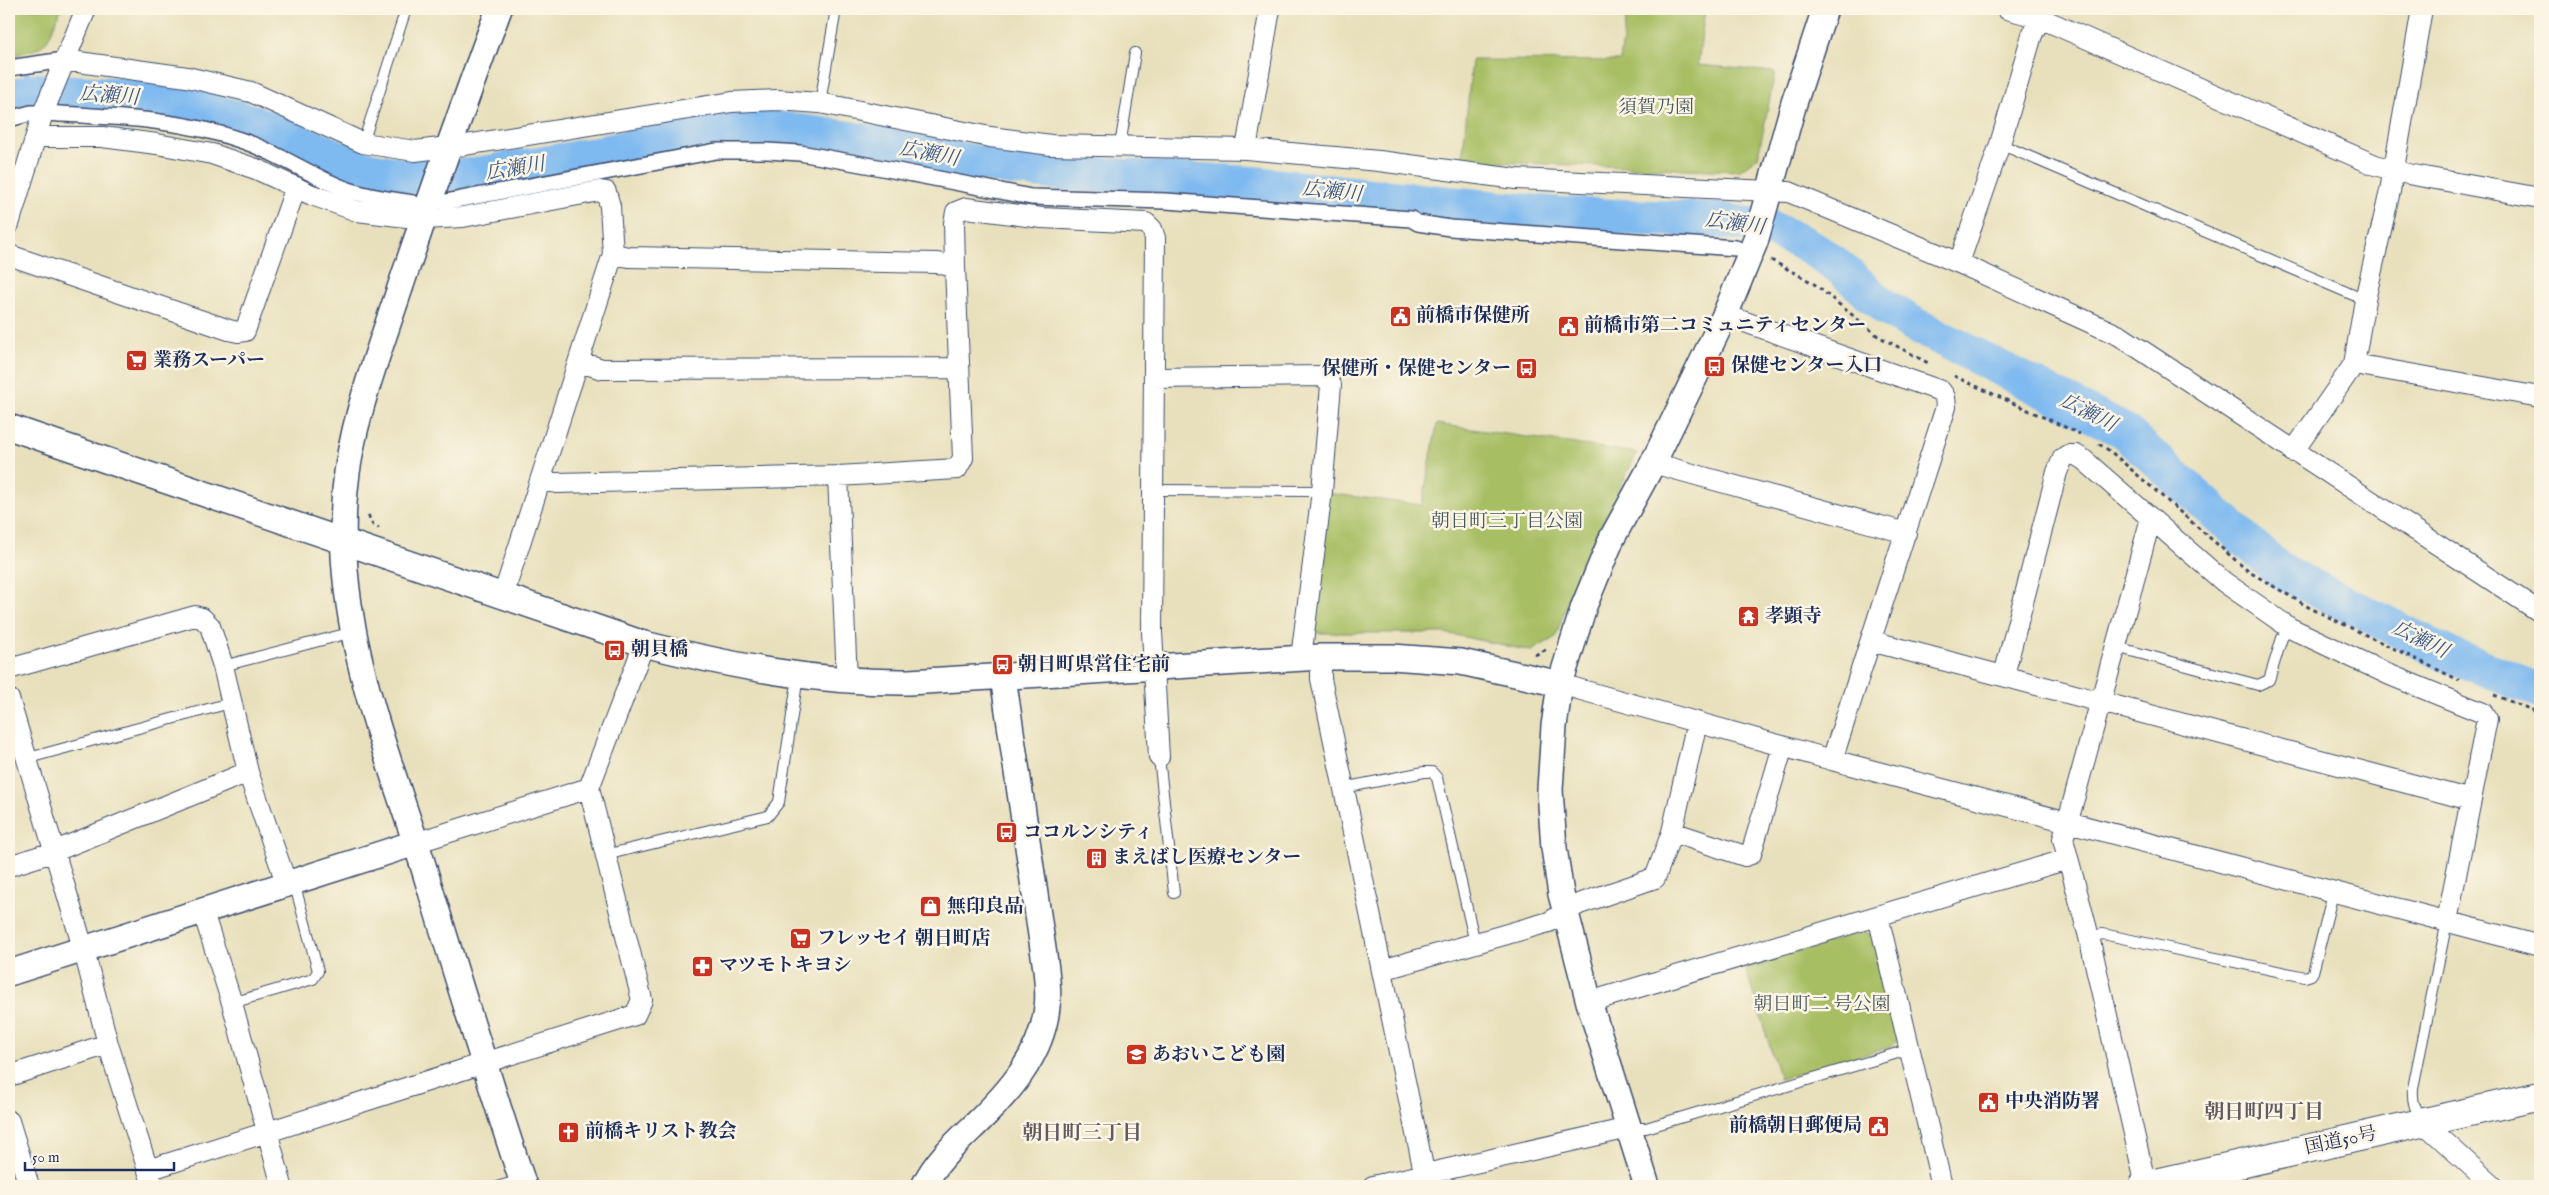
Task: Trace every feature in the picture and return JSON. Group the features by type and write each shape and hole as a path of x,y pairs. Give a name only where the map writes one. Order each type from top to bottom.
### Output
{"highway":[{"name":"国道50号","path":"2144,1186 2540,1096"}],"street":[{"path":"9,224 45,110 86,9"},
{"path":"499,9 445,153 370,376 352,447 345,487 344,543 346,589 366,692 484,1062 515,1184"},
{"path":"1246,149 1270,9"},
{"path":"1647,1186 1589,1002 1565,911 1554,848 1550,790 1554,726 1560,684 1584,606 1612,538 1653,463 1725,315 1745,245 1767,200 1794,103 1825,9"},
{"path":"2007,9 2040,18 2392,171 2540,198"},
{"path":"2294,452 2354,364 2365,300 2390,191 2422,9"},
{"path":"1959,263 2000,144 2032,35 2040,18"},
{"path":"12,67 36,64 61,68 187,77 251,92 364,143 392,149 415,151 445,153 732,102 778,100 820,103 1029,143 1072,146 1246,149 1379,161 1516,178 1767,200 1789,192 1959,263 2120,336 2540,612"},
{"path":"9,119 45,110 156,122 218,133 268,151 346,190 365,195 428,204 463,217 599,191 606,192 609,198 613,254 580,362 503,596"},
{"path":"38,137 102,138 158,144 212,154 256,169 296,187 357,210 428,204 716,151 767,151 800,153 1031,197 1158,200 1411,219 1418,223 1450,228 1745,245"},
{"path":"9,256 229,330 245,331 296,187"},
{"path":"542,480 556,483 838,476 952,470 960,466 963,458 954,268 954,223 956,212 960,209 974,209 1042,218 1146,223 1152,228 1155,238 1152,632 1159,757"},
{"path":"613,254 629,257 937,263 954,268"},
{"path":"1725,315 1941,391 1946,397 1946,407 1832,760"},
{"path":"580,362 602,369 958,368"},
{"path":"2354,364 2540,397"},
{"path":"1154,378 1324,376 1332,385 1322,491 1311,657 1320,679 1426,1180"},
{"path":"9,427 644,644 716,662 798,676 909,682 1311,657 1392,657 1461,662 1560,684 1832,760 2540,946"},
{"path":"2004,675 2057,472 2063,458 2068,455 2076,456 2084,460 2224,582 2290,628 2390,676 2484,712 2487,719 2448,921"},
{"path":"1653,463 1906,533"},
{"path":"838,476 847,680"},
{"path":"2144,1186 2089,937 2063,839 2151,518"},
{"path":"9,669 195,616 202,618 210,626 223,666 230,703 248,772 290,884"},
{"path":"1871,641 2471,800"},
{"path":"9,699 25,759 84,951 108,1044 151,1178 267,1132 635,1015 642,1000 589,788 644,644"},
{"path":"924,1186 930,1174 957,1141 1020,1078 1036,1048 1047,1008 1046,969 1003,677"},
{"path":"1382,970 1549,922 1578,904 1655,878 1672,832 1697,722"},
{"path":"1672,832 1745,856 1752,854 1783,746"},
{"path":"9,866 53,852 248,772"},
{"path":"9,973 84,951 589,788"},
{"path":"1589,1002 2068,858"},
{"path":"203,912 232,1003 282,1186"},
{"path":"1878,916 1942,1186"},
{"path":"9,1076 108,1044"},
{"path":"9,1121 28,1186"},
{"path":"2424,1123 2494,1186"},
{"path":"1374,1186 1426,1180 1629,1128"}],"lane":[{"path":"364,143 406,9"},
{"path":"820,103 836,9"},
{"path":"1120,146 1135,53"},
{"path":"2000,144 2365,300"},
{"path":"1154,490 1322,491"},
{"path":"2116,647 2258,685 2269,680 2282,638 2290,628"},
{"path":"223,666 354,632"},
{"path":"605,855 768,816 779,802 798,676"},
{"path":"25,759 230,703"},
{"path":"1159,757 1174,893"},
{"path":"1343,788 1432,772 1437,778 1475,943"},
{"path":"232,1003 313,979 317,975 318,971 290,884"},
{"path":"2089,937 2102,934 2305,977 2313,972 2333,893"},
{"path":"2424,1123 2416,1112 2412,1100 2413,1088 2448,921"},
{"path":"1629,1128 1646,1128 1911,1049"}],"green space":[{"path":"9,9 61,9 52,31 44,43 32,50 9,56"},
{"name":"須賀乃園","path":"1627,9 1705,9 1698,65 1775,72 1758,157 1739,171 1462,161 1472,60 1620,61"},
{"name":"朝日町三丁目公園","path":"1437,424 1637,453 1574,581 1556,637 1531,651 1445,633 1312,633 1326,493 1422,505"},
{"name":"朝日町二 号公園","path":"1863,931 1874,936 1900,1036 1891,1047 1780,1079 1745,967"}],"waterway":[{"path":"9,52 17,59 38,91"},
{"name":"広瀬川","path":"9,98 38,91 132,96 204,109 251,122 365,169 403,176 469,176 574,159 717,130 777,129 845,138 975,163 1059,173 1253,184 1559,215 1717,220 1769,228 1805,244 1837,265 1885,307 1917,326 2124,431 2279,570 2451,656 2540,690"}],"place":[{"name":"前橋市保健所","path":"1400,316"},
{"name":"前橋市第二コミュニティセンター","path":"1568,326"},
{"name":"業務スーパー","path":"137,361"},
{"name":"保健センター入口","path":"1715,366"},
{"name":"保健所・保健センター","path":"1527,369"},
{"name":"孝顕寺","path":"1749,617"},
{"name":"朝貝橋","path":"615,650"},
{"name":"朝日町県営住宅前","path":"1002,665"},
{"name":"ココルンシティ","path":"1007,833"},
{"name":"まえばし医療センター","path":"1096,858"},
{"name":"無印良品","path":"931,907"},
{"name":"フレッセイ 朝日町店","path":"801,939"},
{"name":"マツモトキヨシ","path":"703,966"},
{"name":"あおいこども園","path":"1136,1055"},
{"name":"中央消防署","path":"1989,1102"},
{"name":"前橋朝日郵便局","path":"1878,1126"},
{"name":"前橋キリスト教会","path":"569,1132"}],"district":[{"name":"朝日町四丁目","path":"2264,1112"},
{"name":"朝日町三丁目","path":"1082,1133"}]}
